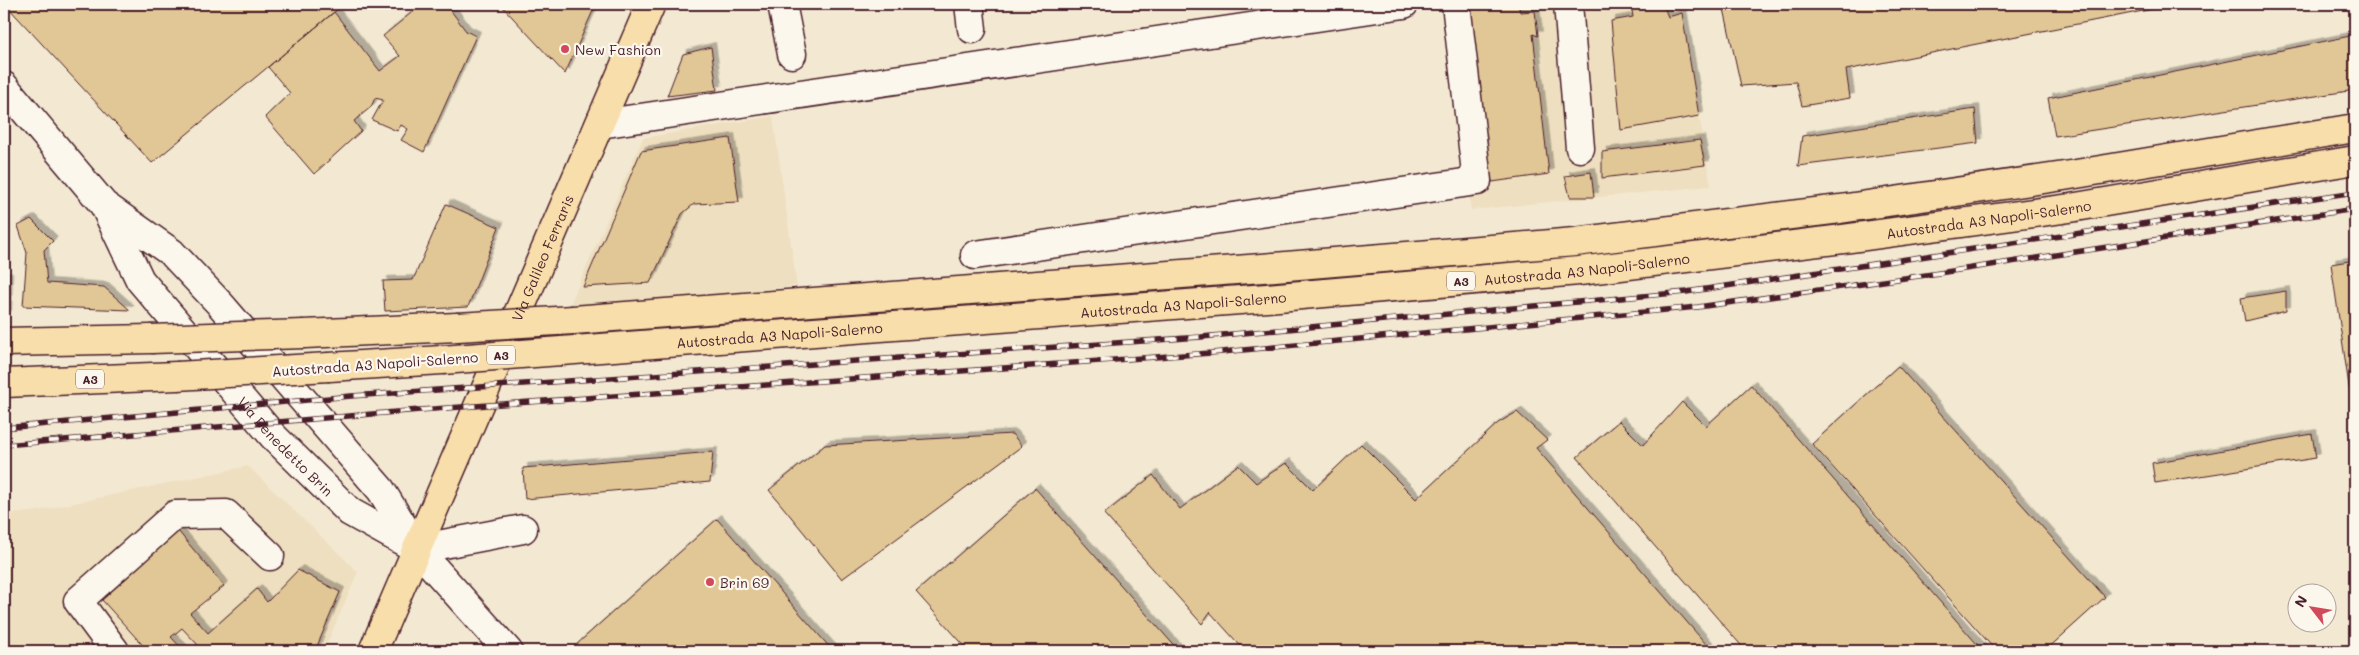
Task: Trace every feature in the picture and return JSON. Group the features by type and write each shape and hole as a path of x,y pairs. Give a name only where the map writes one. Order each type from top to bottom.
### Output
{"main road":[{"name":"Via Galileo Ferraris","path":"373,651 467,428 652,4"},
{"name":"Autostrada A3 Napoli-Salerno","path":"4,342 304,334 573,320 1213,272 1575,242 1840,209 2074,174 2355,128"},
{"name":"Autostrada A3 Napoli-Salerno","path":"4,383 177,376 442,360 1218,301 1579,271 1843,239 2070,208 2355,160"}],"street":[{"path":"782,4 792,54"},
{"path":"600,124 1404,4"},
{"path":"975,255 1477,181 1456,4"},
{"path":"1568,4 1580,148"},
{"path":"4,86 104,205 172,253 220,304 381,490 417,549 523,529"},
{"name":"Via Benedetto Brin","path":"104,205 140,280 273,436 350,512 417,549 508,651"},
{"path":"115,651 78,601 175,515 226,514 270,556"}],"shaded area":[{"path":"1481,4 1681,4 1711,186 1471,210 1443,16 1464,14 1464,6"},
{"path":"773,116 797,286 567,311 643,138"},
{"path":"248,466 358,572 324,651 4,651 4,514 32,512"}],"building":[{"path":"5,4 344,4 152,163"},
{"path":"422,4 446,4 466,31 476,36 424,152 401,140 408,129 401,125 397,131 372,120 383,100 375,98 371,107 354,121 361,131 314,174 265,117 290,93 268,67 334,12 380,71 400,56 383,36"},
{"path":"500,4 596,4 565,74"},
{"path":"1496,4 1518,4 1520,12 1535,11 1538,36 1533,34 1549,174 1492,182 1466,8"},
{"path":"1631,4 1663,4 1668,17 1682,13 1699,116 1621,130 1611,21 1633,17"},
{"path":"1723,4 2178,4 1846,70 1850,98 1802,106 1796,82 1741,86"},
{"path":"2355,35 2355,90 2055,136 2048,98"},
{"path":"711,47 717,90 667,96 683,54"},
{"path":"1975,109 1978,143 1798,166 1802,136"},
{"path":"730,138 739,202 694,204 682,214 650,283 583,287 641,151"},
{"path":"1700,140 1705,165 1602,178 1602,152"},
{"path":"1591,172 1594,197 1570,197 1565,176"},
{"path":"446,204 499,227 468,307 385,311 383,281 413,280"},
{"path":"31,219 53,241 44,250 47,283 104,287 130,310 23,306 27,253 18,226"},
{"path":"2355,260 2355,427 2331,264"},
{"path":"4,277 8,278 7,315 4,315"},
{"path":"2286,291 2286,311 2245,321 2241,298"},
{"path":"1898,366 2105,597 2045,651 1996,651 1812,444"},
{"path":"1751,385 1983,651 1746,651 1577,457 1619,421 1643,445 1682,402 1706,426"},
{"path":"1517,412 1547,440 1536,448 1712,651 1245,651 1210,612 1202,624 1104,514 1153,475 1180,509 1238,465 1256,483 1286,463 1313,490 1361,444 1416,499 1498,423"},
{"path":"1012,434 1022,446 842,579 769,490 825,445"},
{"path":"2312,434 2316,458 2155,483 2152,463"},
{"path":"713,452 710,482 525,499 523,468"},
{"path":"1035,488 1179,651 969,651 916,592"},
{"name":"Brin 69","path":"717,519 833,651 583,651 577,644"},
{"path":"178,531 224,586 190,613 208,633 257,589 267,602 298,570 340,592 315,651 190,651 198,645 182,628 171,637 184,651 148,651 102,600"}],"railway":[{"path":"4,428 351,396 1201,337 1686,292 2355,192"},
{"path":"4,445 420,410 1211,353 1698,307 1926,275 2355,209"}],"place":[{"name":"New Fashion","path":"565,49"},
{"name":"Brin 69","path":"710,582"}]}
